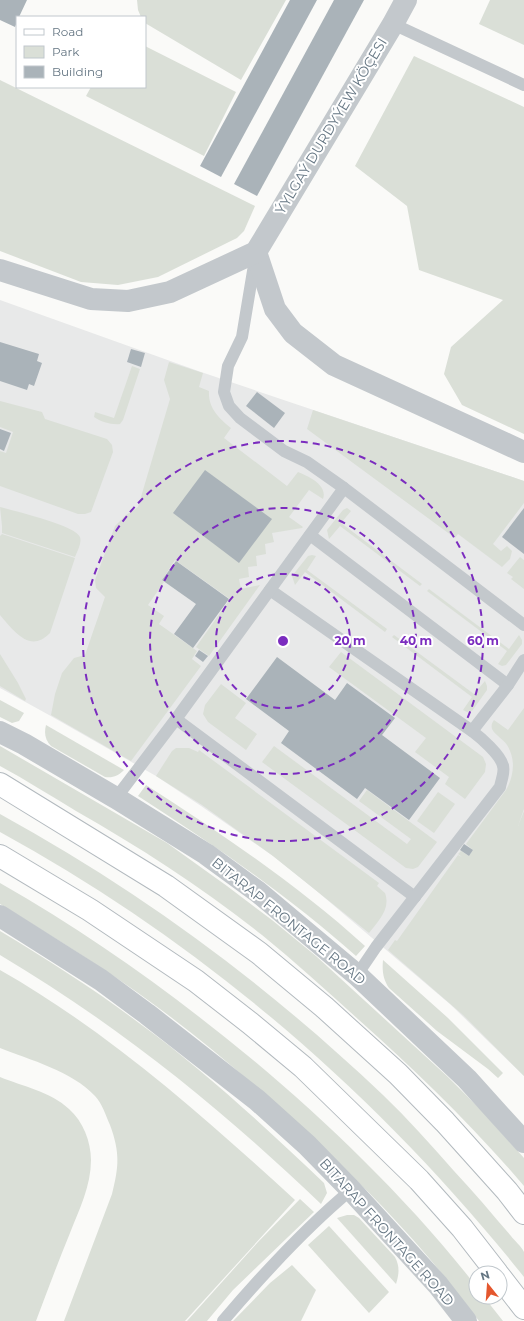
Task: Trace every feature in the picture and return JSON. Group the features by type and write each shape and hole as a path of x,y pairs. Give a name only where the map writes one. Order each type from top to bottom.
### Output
{"main road":[{"path":"0,784 166,886 258,953 324,1006 398,1074 445,1122 507,1191 524,1213"},
{"path":"0,856 90,910 196,981 291,1057 419,1180 462,1228 491,1265"},
{"path":"508,1287 524,1308"}],"street":[{"name":"ÝYLGAÝ DURDYÝEW KÖÇESI","path":"256,252 406,0"},
{"path":"0,270 91,299 128,301 170,292 256,252 275,310 293,333 334,365 524,452"},
{"name":"BITARAP FRONTAGE ROAD","path":"0,732 24,744 116,798 206,854 258,892 357,975 467,1078 524,1142"},
{"name":"BITARAP FRONTAGE ROAD","path":"0,916 100,980 186,1044 257,1100 307,1145 351,1190 438,1285 466,1321"}],"lane":[{"path":"393,24 524,85"},
{"path":"256,252 242,337 228,366 224,392 229,406 240,418 284,451 307,462 344,488 524,625"},
{"path":"116,798 176,719 344,488"},
{"path":"310,535 508,685"},
{"path":"270,590 472,730 493,751 503,765 503,774 500,787 376,947 357,975"},
{"path":"472,730 508,685 524,660"},
{"path":"176,719 415,897"},
{"path":"223,1321 270,1266 335,1203 351,1190"}],"shaded area":[{"path":"0,300 201,372 524,481 524,1076 451,1005 312,887 273,856 156,776 0,688"}],"green space":[{"path":"137,0 286,0 241,80 146,24 146,16 141,16 138,10"},
{"path":"490,0 524,0 524,45 479,24"},
{"path":"146,47 236,92 204,156 86,96 90,88 146,88"},
{"path":"414,56 524,107 524,434 462,405 444,374 451,347 503,300 419,270 407,206 355,166"},
{"path":"0,80 255,206 244,231 237,238 158,277 118,285 81,282 0,251"},
{"path":"169,362 203,373 199,387 209,391 212,408 231,428 224,438 287,486 298,472 320,485 324,494 323,499 309,490 289,517 303,527 272,533 274,542 265,544 266,554 256,556 257,566 248,567 249,577 239,579 241,589 260,585 209,656 196,647 230,599 175,560 162,580 164,582 148,605 164,616 159,624 197,651 192,659 201,666 131,761 51,715 55,694 62,673 74,658 85,655 105,597 96,588 95,580 115,526 126,515 138,507 170,399 164,380"},
{"path":"132,366 140,369 123,420 120,424 114,424 103,422 94,417 95,412 114,418"},
{"path":"0,401 42,412 45,419 107,439 112,445 113,452 91,512 78,514 0,486 0,451 6,453 13,432 0,427"},
{"path":"313,410 524,481 524,503 493,544 501,551 507,546 512,551 510,559 502,567 458,534 455,538 307,429"},
{"path":"0,507 56,523 76,532 80,537 80,542 75,557 2,533"},
{"path":"347,508 351,511 341,523 422,584 420,586 340,526 329,539 327,530 343,510"},
{"path":"2,534 75,558 50,633 43,639 29,641 23,638 11,628 0,615 0,536"},
{"path":"308,556 316,556 307,570 387,629 385,632 305,572 295,585 292,576"},
{"path":"520,557 524,560 524,589 511,579 513,577 507,573"},
{"path":"429,589 509,649 519,635 522,640 522,644 506,665 502,666 498,664 507,651 427,591"},
{"path":"394,635 474,694 485,681 487,690 472,711 467,712 463,710 472,697 392,637"},
{"path":"341,652 483,757 486,764 485,772 465,799 445,784 449,777 415,752 426,738 329,667"},
{"path":"0,654 18,683 26,699 25,701 0,686"},
{"path":"221,684 246,703 235,718 257,734 246,750 208,722 203,714 205,705"},
{"path":"0,700 24,713 19,721 12,723 0,717"},
{"path":"524,708 524,809 518,826 524,811 524,1076 463,1015 388,950 395,940 397,941 458,855 462,857 458,854 461,851 469,856 473,850 466,844 506,790 511,779 513,768 510,750 493,731 492,723 494,720 508,730"},
{"path":"46,725 124,770 115,776 105,777 51,746 47,741 45,731"},
{"path":"0,746 167,843 272,920 316,956 448,1077 481,1110 524,1158 524,1186 465,1121 423,1080 335,998 274,945 217,901 171,869 124,839 0,766"},
{"path":"274,746 407,844 411,839 359,801 367,790 437,842 418,867 413,869 406,868 262,762"},
{"path":"176,748 189,748 198,752 199,750 379,883 377,886 385,893 385,910 369,933 273,856 202,805 156,776 172,751"},
{"path":"146,785 259,861 313,902 365,946 356,956 278,892 195,833 138,796"},
{"path":"438,792 455,804 434,833 417,821"},
{"path":"0,814 103,875 153,908 248,978 339,1054 383,1095 410,1123 469,1187 520,1246 524,1252 524,1277 468,1210 410,1147 348,1086 284,1028 217,974 147,923 75,876 0,832"},
{"path":"0,883 99,944 162,988 253,1060 313,1112 370,1167 425,1225 468,1276 468,1305 490,1305 503,1321 479,1321 425,1254 369,1193 250,1081 213,1050 137,992 0,904"},
{"path":"0,931 122,1010 211,1080 257,1120 324,1183 327,1193 321,1204 246,1135 168,1070 86,1010 0,955"},
{"path":"383,960 448,1018 503,1073 498,1078 437,1031 389,988 383,975"},
{"path":"0,970 79,1020 117,1048 190,1107 295,1200 185,1321 64,1321 112,1194 117,1167 116,1143 102,1106 86,1087 50,1067 0,1048"},
{"path":"0,1077 36,1090 62,1103 74,1114 82,1126 90,1146 91,1160 89,1179 84,1198 36,1321 0,1321"},
{"path":"300,1199 314,1212 233,1290 207,1321 187,1321 258,1242"},
{"path":"347,1215 354,1215 359,1218 395,1257 398,1264 398,1277 396,1284 337,1218"},
{"path":"329,1226 389,1292 369,1313 308,1245"},
{"path":"292,1265 316,1290 301,1321 233,1321 270,1283"}],"building":[{"path":"0,0 27,0 19,16 16,16 15,27 0,20"},
{"path":"290,0 317,0 221,177 200,166"},
{"path":"334,0 364,0 257,196 234,184"},
{"path":"0,342 39,354 37,361 42,363 34,386 29,384 27,390 0,381"},
{"path":"131,349 145,353 141,367 127,362"},
{"path":"257,392 285,413 274,428 246,406"},
{"path":"0,429 11,433 4,451 0,449"},
{"path":"205,470 272,519 239,563 173,513"},
{"path":"524,508 524,554 502,537"},
{"path":"176,561 229,599 193,648 174,634 196,604 162,580"},
{"path":"199,650 208,656 203,662 195,656"},
{"path":"277,657 335,700 347,683 395,718 382,735 440,778 409,820 365,788 357,799 281,743 289,731 246,699"},
{"path":"464,844 473,850 469,856 460,850"}]}
